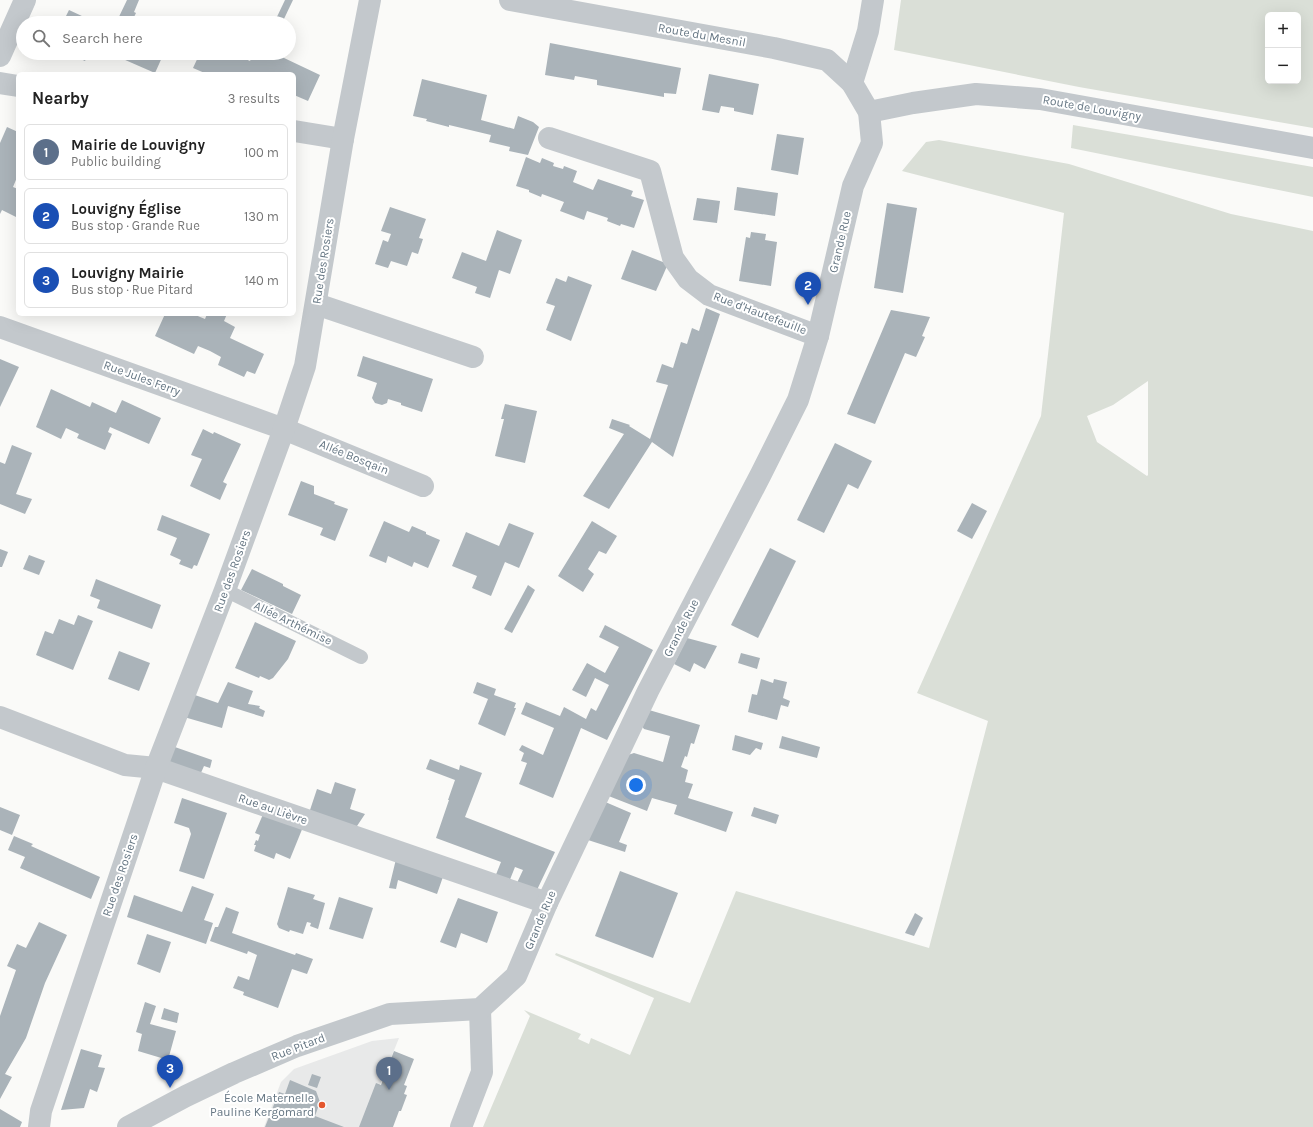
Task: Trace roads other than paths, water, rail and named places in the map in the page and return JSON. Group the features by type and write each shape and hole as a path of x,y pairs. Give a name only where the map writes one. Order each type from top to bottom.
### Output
{"street":[{"path":"18,16 25,0"},
{"name":"Rue des Rosiers","path":"39,1127 41,1111 156,768 225,590 284,429 305,366 343,139 370,0"},
{"name":"Route du Mesnil","path":"510,0 774,48 827,60 852,83 869,112"},
{"path":"852,83 868,31 873,0"},
{"path":"0,56 16,20"},
{"path":"0,83 16,86"},
{"name":"Route de Louvigny","path":"869,112 913,102 976,94 1040,99 1313,148"},
{"name":"Grande Rue","path":"480,1009 516,976 547,903 648,691 798,400 818,336 853,186 872,144 869,112"},
{"path":"296,131 343,139"},
{"name":"Rue d'Hautefeuille","path":"548,138 650,171 673,258 688,279 709,295 818,336"},
{"path":"316,304 473,357"},
{"name":"Rue Jules Ferry","path":"0,327 284,429"},
{"name":"Allée Bosqain","path":"284,429 423,486"},
{"name":"Rue au Lièvre","path":"0,717 125,765 156,768 547,903"},
{"path":"461,1127 482,1072 480,1009"},
{"name":"Rue Pitard","path":"128,1127 186,1096 276,1055 297,1046 390,1014 480,1009"}],"lane":[{"name":"Allée Arthémise","path":"225,590 361,657"}],"place":[{"name":"Louvigny Église","path":"808,305"},
{"name":"Louvigny Mairie","path":"170,1088"},
{"name":"Mairie de Louvigny","path":"389,1090"},
{"name":"École Maternelle Pauline Kergomard","path":"322,1105"}]}
